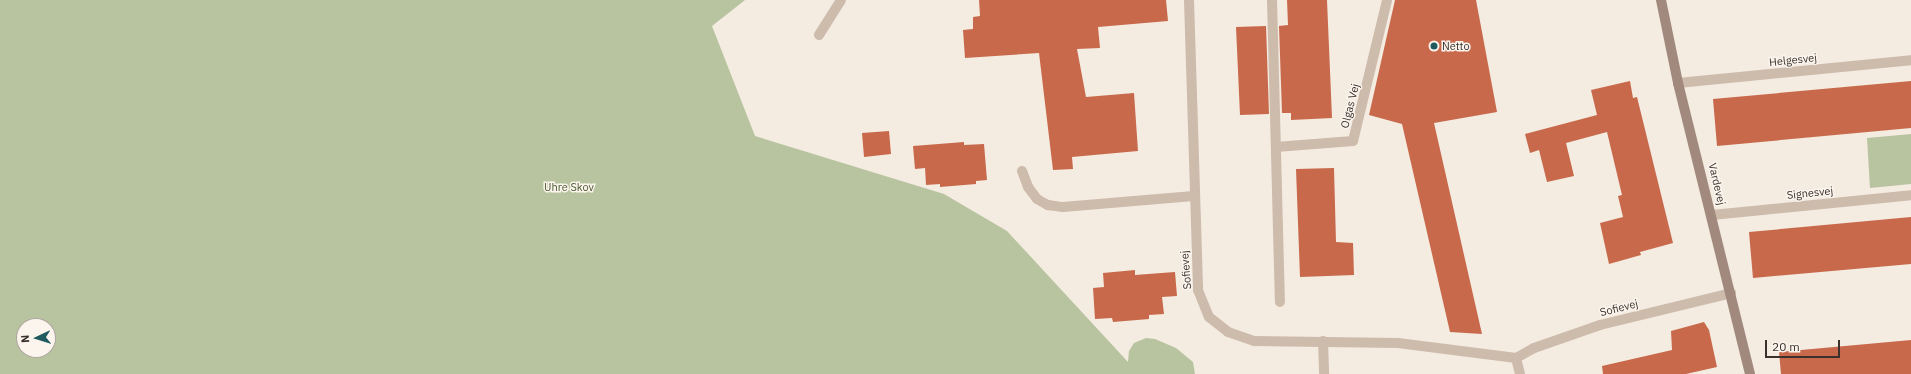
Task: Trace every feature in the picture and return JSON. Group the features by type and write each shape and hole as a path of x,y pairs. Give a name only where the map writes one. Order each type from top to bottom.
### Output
{"street":[{"path":"819,35 841,0"},
{"name":"Sofievej","path":"1189,0 1198,290 1209,317 1228,332 1254,341 1398,343 1516,358 1534,348 1600,325 1731,293"},
{"path":"1272,0 1280,302"},
{"name":"Olgas Vej","path":"1276,147 1353,141 1387,0"},
{"name":"Vardevej","path":"1661,0 1678,83 1712,215 1750,374"},
{"name":"Helgesvej","path":"1678,83 1911,60"},
{"path":"1022,171 1028,187 1037,199 1048,205 1063,207 1194,196"},
{"name":"Signesvej","path":"1712,215 1911,195"},
{"path":"1323,341 1324,374"},
{"path":"1516,358 1520,374"}],"green space":[{"name":"Uhre Skov","path":"0,0 745,0 712,26 755,136 944,194 1007,231 1128,362 1129,351 1134,343 1146,338 1155,339 1176,348 1193,362 1195,374 0,374"},
{"path":"1911,134 1911,184 1870,188 1867,138"}],"building":[{"path":"979,0 1166,0 1168,21 1098,27 1100,48 1077,49 1086,97 1134,93 1138,151 1072,157 1073,169 1053,170 1039,53 965,58 963,30 973,29 973,17 980,16"},
{"path":"1287,0 1327,0 1332,118 1291,120 1291,113 1282,113 1279,26 1288,25"},
{"name":"Netto","path":"1395,0 1476,0 1497,112 1434,123 1482,334 1450,332 1402,124 1369,115"},
{"path":"1266,26 1269,114 1240,115 1236,27"},
{"path":"1630,81 1633,98 1637,97 1673,243 1640,252 1641,255 1609,264 1600,223 1623,217 1618,196 1622,195 1607,132 1566,143 1574,176 1547,182 1539,150 1530,153 1525,134 1597,115 1591,90"},
{"path":"1911,81 1911,128 1717,146 1713,99"},
{"path":"889,131 891,154 864,157 862,133"},
{"path":"964,142 964,145 984,144 987,180 976,181 976,184 940,187 940,184 926,185 925,168 915,169 913,146"},
{"path":"1334,168 1336,242 1353,243 1354,275 1300,277 1296,169"},
{"path":"1911,217 1911,264 1753,278 1749,232"},
{"path":"1135,270 1135,275 1175,272 1177,296 1162,297 1164,314 1149,315 1149,319 1113,322 1112,318 1095,319 1093,288 1104,287 1103,273"},
{"path":"1704,322 1709,330 1717,367 1686,374 1603,374 1602,366 1672,350 1671,331"},
{"path":"1911,340 1911,374 1781,374 1779,352"}],"place":[{"name":"Netto","path":"1434,46"}]}
